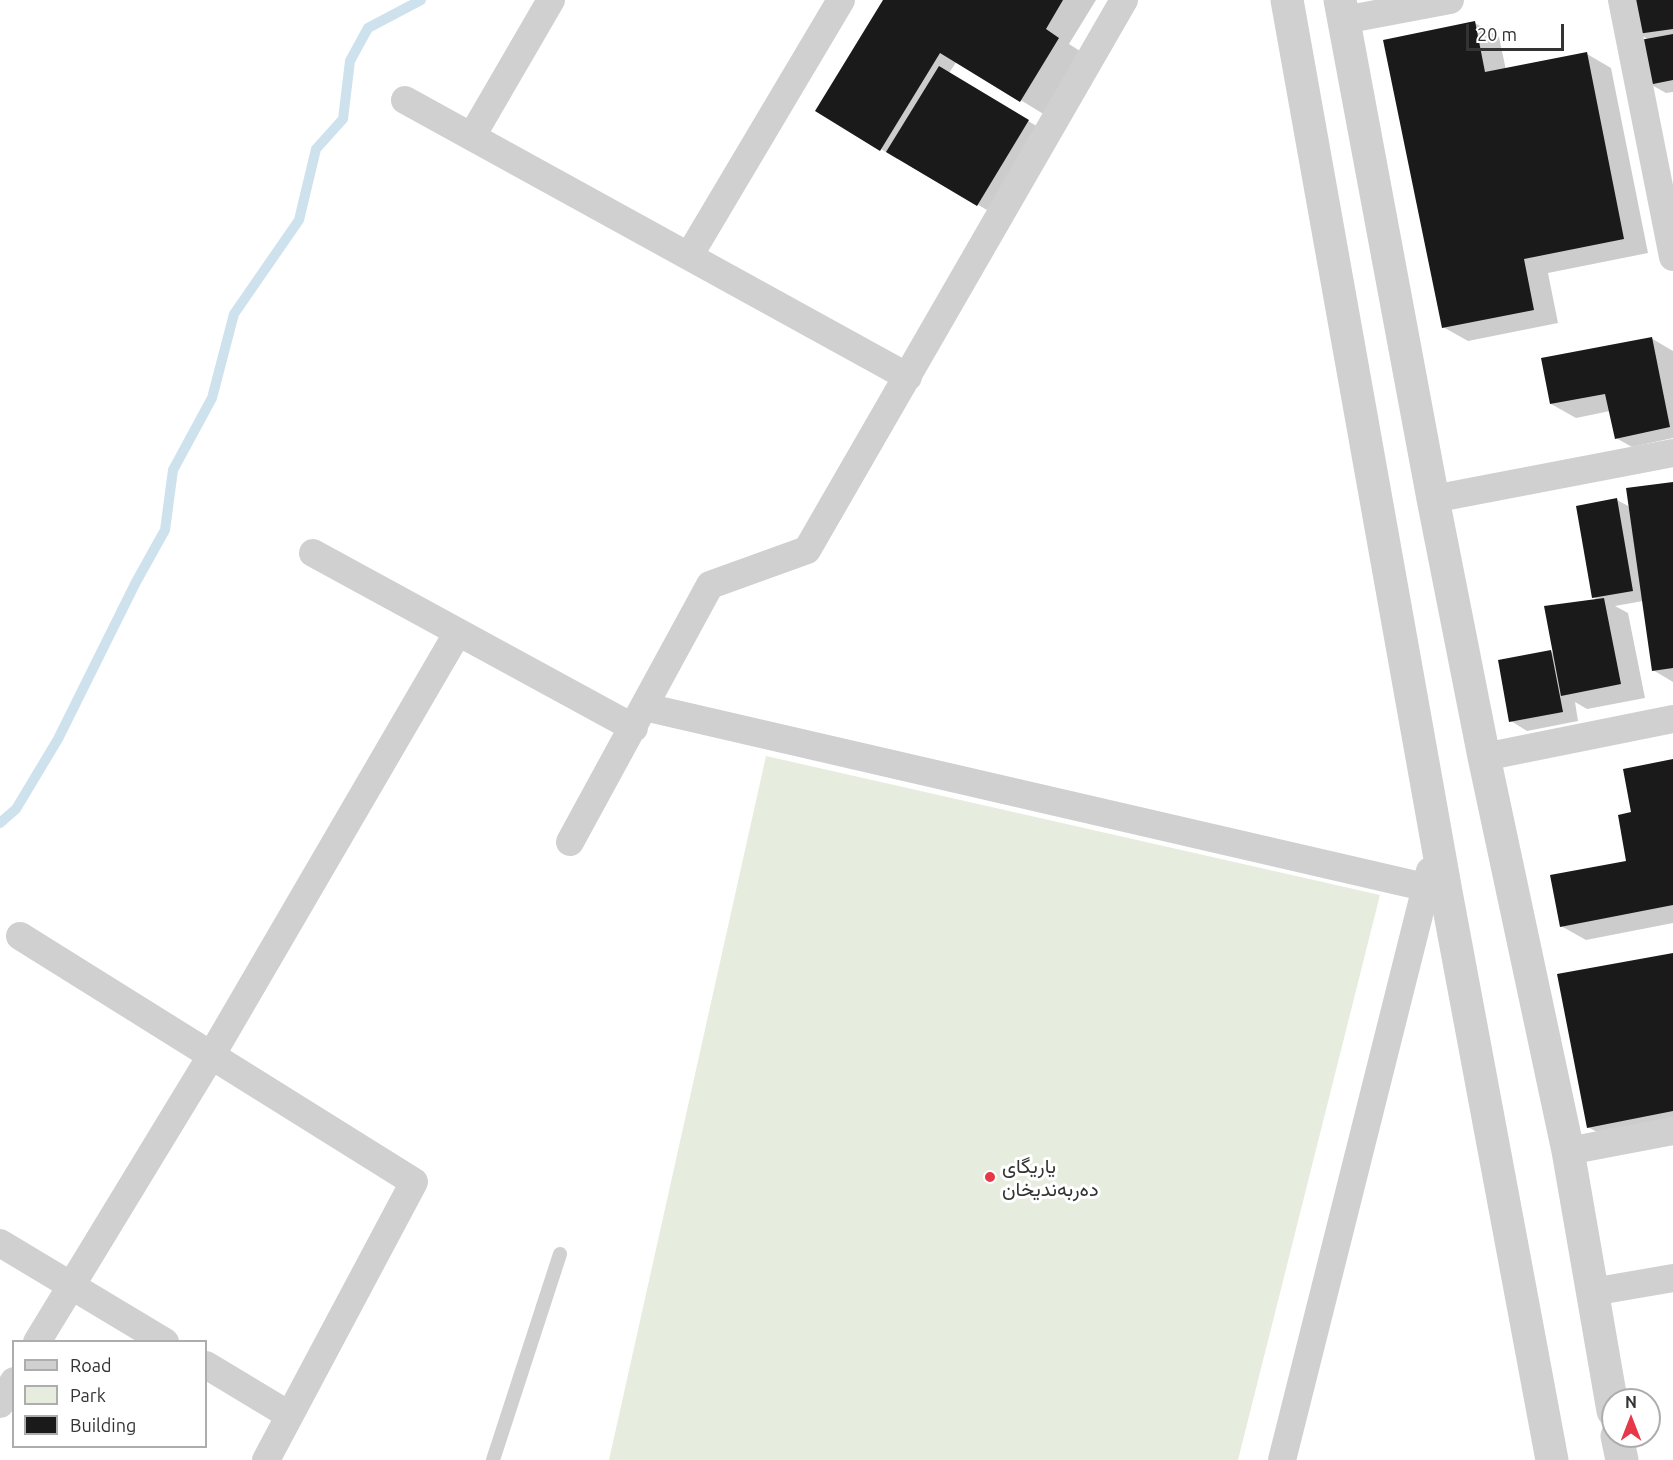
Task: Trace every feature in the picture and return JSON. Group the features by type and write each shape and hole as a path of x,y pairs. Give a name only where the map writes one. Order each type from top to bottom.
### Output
{"street":[{"path":"472,136 551,0"},
{"path":"689,256 841,0"},
{"path":"570,842 710,585 807,550 1124,0"},
{"path":"1287,0 1437,842 1436,890 1552,1460"},
{"path":"1450,0 1342,10 1433,499 1484,757 1568,1151 1609,1388"},
{"path":"1622,0 1669,218 1673,257"},
{"path":"405,100 908,377"},
{"path":"1433,499 1673,453"},
{"path":"313,553 458,632 639,718 1436,890"},
{"path":"38,1340 211,1056 458,632"},
{"path":"1484,757 1673,719"},
{"path":"1282,1460 1436,890"},
{"path":"20,936 414,1182 266,1460"},
{"path":"1568,1151 1673,1131"},
{"path":"0,1243 163,1340"},
{"path":"1592,1292 1673,1278"},
{"path":"207,1366 290,1415"},
{"path":"0,1404 12,1384"}],"lane":[{"path":"493,1460 560,1254"}],"green space":[{"name":"یاریگاى ده‌ربه‌ندیخان","path":"766,756 1380,895 1238,1460 609,1460"}],"building":[{"path":"883,0 1063,0 1046,29 1059,38 1020,102 940,53 880,151 815,111"},
{"path":"1632,0 1673,0 1673,29 1637,34"},
{"path":"1475,21 1485,72 1587,52 1624,239 1524,259 1534,310 1442,328 1383,40"},
{"path":"1673,34 1673,80 1648,85 1640,40"},
{"path":"939,66 1029,120 977,206 886,152"},
{"path":"1652,337 1670,427 1615,439 1605,394 1550,404 1541,358"},
{"path":"1673,482 1673,668 1652,671 1626,488"},
{"path":"1617,498 1633,591 1592,598 1576,506"},
{"path":"1604,598 1621,684 1561,696 1544,606"},
{"path":"1551,650 1563,712 1509,722 1498,660"},
{"path":"1673,759 1673,905 1560,927 1550,875 1626,861 1618,815 1631,812 1623,769"},
{"path":"1673,953 1673,1111 1587,1128 1557,974"}],"waterway":[{"path":"0,823 16,809 58,739 136,582 165,530 173,470 212,398 234,314 299,220 316,149 343,119 350,61 368,28 421,0"}],"place":[{"name":"یاریگاى ده‌ربه‌ندیخان","path":"990,1177"}]}
